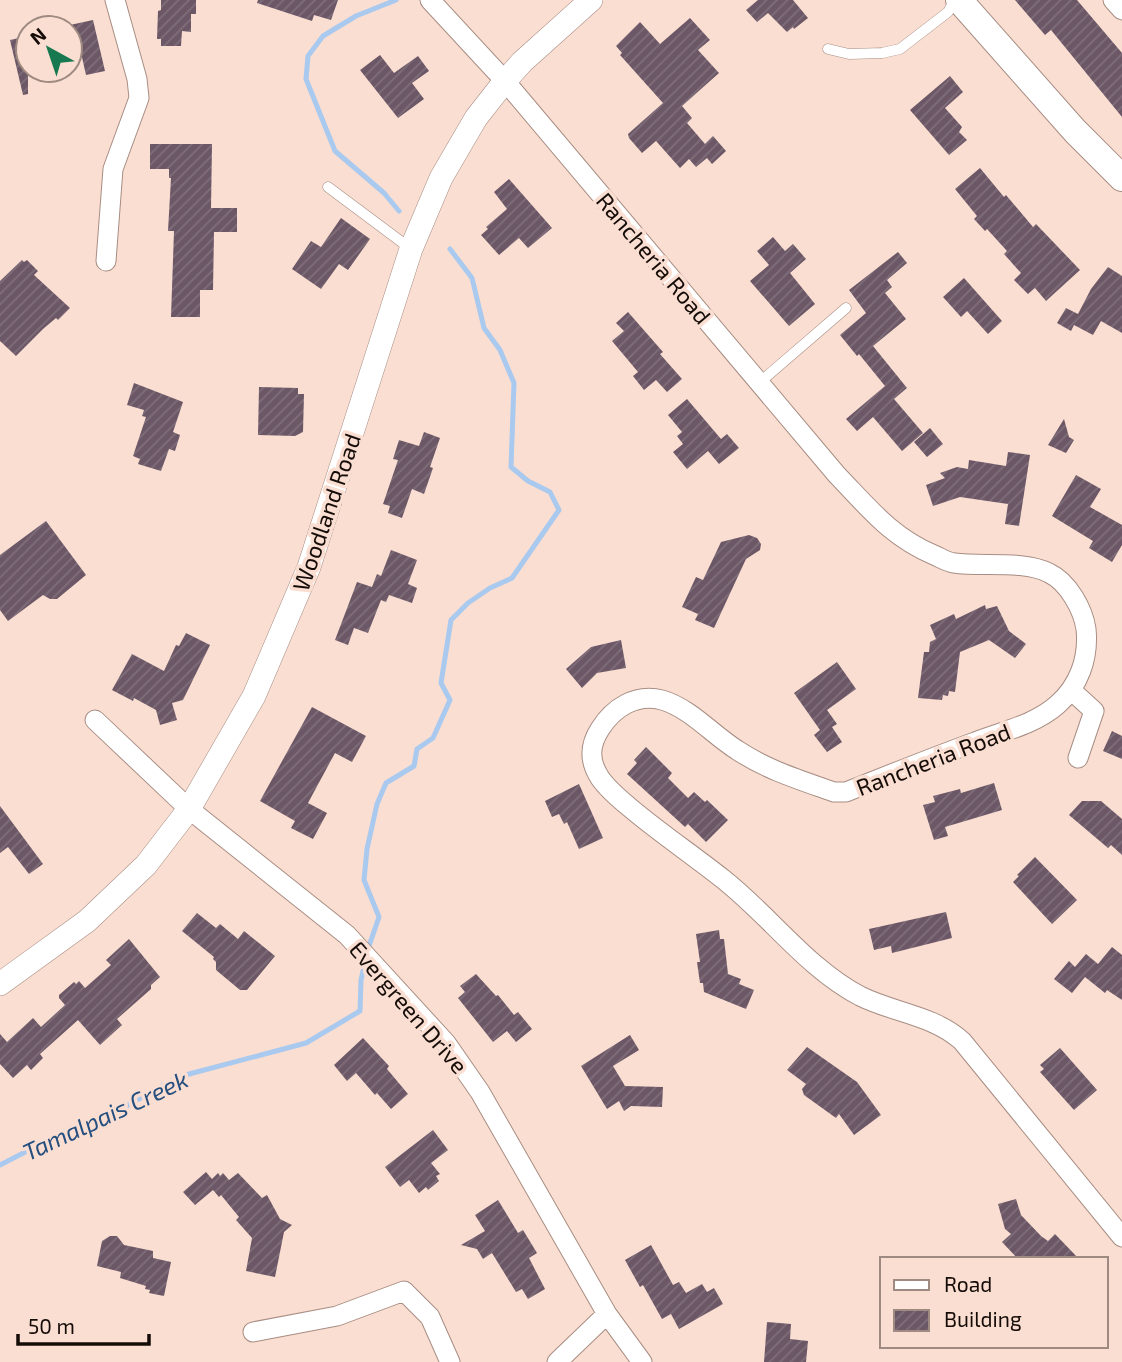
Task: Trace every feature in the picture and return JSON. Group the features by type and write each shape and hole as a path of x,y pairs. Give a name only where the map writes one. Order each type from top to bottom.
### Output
{"main road":[{"path":"957,0 1075,131 1122,178"}],"street":[{"path":"106,261 113,169 139,98 137,79 116,0"},
{"name":"Rancheria Road","path":"430,0 505,81 837,475 889,529 904,541 951,563 1036,568 1050,573 1060,580 1075,601 1084,620 1087,642 1079,678 1057,705 1034,721 938,755 846,792 834,792 762,765 735,749 674,704 660,699 630,701 617,708 593,740 590,752 593,765 612,793 724,880 825,973 861,996 928,1020 951,1031 962,1041 1122,1237"},
{"name":"Woodland Road","path":"0,984 87,920 146,865 190,810 254,696 309,567 424,215 459,146 505,81 522,62 591,0"},
{"path":"1113,0 1122,10"},
{"path":"1071,690 1094,711 1079,758"},
{"name":"Evergreen Drive","path":"95,720 190,810 347,935 446,1043 480,1091 607,1314 642,1362"},
{"path":"253,1332 337,1316 404,1291 430,1317 450,1362"},
{"path":"556,1362 607,1314"}],"lane":[{"path":"828,49 849,54 882,53 900,48 948,12 957,0"},
{"path":"328,187 411,249"},
{"path":"759,383 846,308"}],"building":[{"path":"161,0 196,0 196,14 191,14 191,32 182,31 181,46 161,46 161,39 157,39"},
{"path":"258,0 338,0 331,20 314,15 312,21 257,3"},
{"path":"758,0 793,0 808,18 787,32 768,13 757,22 746,10"},
{"path":"1015,0 1077,0 1122,53 1122,117 1051,30 1045,35"},
{"path":"690,18 710,40 698,50 719,73 682,106 692,118 687,123 705,144 713,136 726,151 712,164 707,158 696,167 689,159 680,168 656,141 642,153 629,138 628,134 663,103 620,55 622,53 616,46 640,22 660,44"},
{"path":"93,20 105,71 86,75 84,22"},
{"path":"14,39 14,57 10,40"},
{"path":"380,55 394,73 418,56 429,71 412,83 424,99 398,118 360,70"},
{"path":"950,76 963,92 945,108 962,127 959,132 967,140 949,155 910,110"},
{"path":"20,84 28,84 28,94 23,95"},
{"path":"150,144 212,144 211,208 237,208 237,232 214,232 213,290 200,290 200,317 171,317 174,231 168,231 171,178 169,169 150,169"},
{"path":"980,168 1033,227 1036,224 1080,270 1046,301 1035,288 1028,294 1014,280 1021,273 1004,254 1007,251 974,219 977,216 955,189"},
{"path":"509,179 552,228 528,248 519,238 499,255 481,235 488,229 486,227 507,209 494,192"},
{"path":"341,218 370,239 348,270 339,264 321,289 292,269 311,241 321,247"},
{"path":"773,237 785,251 793,244 806,259 790,273 815,304 789,326 750,281 769,265 757,251"},
{"path":"898,252 907,263 887,280 892,287 885,293 906,319 873,346 907,388 894,399 923,433 902,451 873,417 857,431 846,419 885,386 840,335 866,313 849,290"},
{"path":"22,260 27,260 38,271 34,275 70,308 58,320 56,318 43,329 16,356 0,341 0,281"},
{"path":"1108,267 1122,276 1122,333 1101,321 1093,335 1074,325 1071,331 1057,323 1066,308 1078,314 1091,289"},
{"path":"964,278 1002,321 988,334 967,311 961,317 943,297"},
{"path":"628,312 663,352 660,354 682,379 667,392 656,380 644,390 633,376 638,372 612,341 624,331 616,323"},
{"path":"134,383 183,402 173,432 180,435 175,451 169,449 161,471 138,464 140,459 133,456 146,417 142,416 144,410 127,405"},
{"path":"259,387 298,388 298,394 304,394 303,432 295,436 258,435"},
{"path":"687,399 721,439 727,434 739,448 719,464 708,451 687,469 673,452 683,444 677,436 682,432 668,415"},
{"path":"1064,419 1069,437 1074,440 1066,453 1048,445"},
{"path":"930,428 943,444 927,457 914,442"},
{"path":"424,432 440,438 430,467 433,468 424,494 412,489 402,518 388,513 390,506 383,504 398,460 393,459 399,440 419,446"},
{"path":"1008,452 1030,455 1019,526 1005,524 1008,504 960,497 933,506 926,485 945,478 940,473 957,467 968,469 969,460 1006,466"},
{"path":"1076,475 1101,489 1090,507 1122,525 1122,545 1112,562 1089,548 1093,541 1052,516"},
{"path":"46,521 86,575 57,599 43,595 8,621 0,610 0,555"},
{"path":"749,535 757,538 761,544 760,550 746,559 714,628 695,620 698,614 682,607 696,577 703,580 721,542"},
{"path":"391,550 417,560 408,584 417,588 412,603 389,595 386,602 381,600 368,633 354,628 348,645 335,640 357,582 372,587 377,574 381,576"},
{"path":"985,605 986,609 997,606 1009,631 1026,644 1015,658 989,640 960,652 955,692 949,691 948,696 943,695 942,700 918,698 924,652 929,652 930,642 936,639 930,625 954,614 956,619"},
{"path":"186,633 210,645 183,700 172,703 177,720 160,725 156,710 112,690 132,654 164,671 176,645 179,646"},
{"path":"621,640 626,668 597,673 582,688 566,669 591,647"},
{"path":"837,662 856,689 827,710 837,724 832,727 842,742 827,752 814,735 820,730 794,693"},
{"path":"312,707 366,736 352,762 335,753 308,803 327,813 313,839 291,828 295,821 260,801"},
{"path":"1112,731 1122,736 1122,759 1103,751"},
{"path":"646,747 672,773 668,778 688,798 694,792 728,820 706,842 688,824 685,827 627,774 637,763 634,760"},
{"path":"994,783 1002,810 945,827 948,836 934,840 923,805 935,802 933,796 960,789 961,793"},
{"path":"579,784 603,838 579,849 567,822 564,824 559,814 552,817 545,801"},
{"path":"1082,801 1101,801 1122,819 1122,855 1111,845 1108,848 1069,815"},
{"path":"0,806 43,864 29,874 8,847 0,853"},
{"path":"1035,857 1077,900 1052,924 1013,882"},
{"path":"946,912 952,938 892,953 891,946 874,950 869,929"},
{"path":"197,913 216,928 220,924 238,939 244,931 275,956 247,990 240,990 216,970 214,957 182,931"},
{"path":"719,930 720,939 724,939 728,974 741,979 739,984 754,990 746,1009 704,992 703,983 700,983 696,934"},
{"path":"129,939 160,977 151,985 151,989 117,1019 122,1025 100,1045 78,1020 40,1054 43,1058 31,1070 27,1065 13,1078 0,1064 0,1034 7,1042 33,1018 41,1027 65,1005 59,995 74,982 76,984 79,981 85,988 111,965 106,960"},
{"path":"1112,947 1122,955 1122,1000 1107,990 1105,993 1085,977 1072,993 1054,979 1069,961 1075,967 1086,954 1098,964"},
{"path":"476,974 514,1015 518,1012 532,1029 516,1042 507,1031 493,1042 458,998 465,992 460,986"},
{"path":"630,1035 639,1050 613,1066 625,1086 663,1087 662,1107 631,1106 624,1111 619,1101 607,1109 581,1066"},
{"path":"363,1038 389,1066 387,1069 408,1094 391,1109 356,1073 347,1081 334,1065"},
{"path":"807,1047 857,1082 881,1115 854,1135 839,1114 836,1118 804,1095 802,1089 806,1084 787,1070"},
{"path":"1060,1048 1097,1090 1074,1110 1040,1072 1044,1069 1040,1065"},
{"path":"433,1130 448,1150 431,1163 440,1174 436,1176 439,1181 419,1193 409,1180 400,1187 385,1167"},
{"path":"206,1172 212,1179 218,1173 220,1176 223,1173 229,1180 238,1173 262,1198 267,1195 280,1219 292,1225 284,1232 275,1277 246,1271 252,1238 236,1220 239,1217 221,1195 219,1197 213,1190 195,1205 183,1192"},
{"path":"1016,1199 1021,1215 1041,1236 1048,1241 1055,1234 1077,1257 1016,1257 1002,1242 1011,1234 1005,1229 998,1204"},
{"path":"498,1200 518,1233 523,1230 537,1253 529,1258 545,1289 528,1299 522,1289 516,1292 492,1253 483,1259 477,1249 461,1245 485,1231 475,1215"},
{"path":"110,1236 117,1236 124,1245 153,1251 153,1258 171,1262 164,1296 149,1293 150,1290 145,1289 146,1286 120,1278 121,1272 97,1266 102,1241"},
{"path":"651,1245 673,1285 679,1282 686,1293 702,1284 707,1292 714,1288 723,1304 679,1329 671,1314 662,1319 625,1260"},
{"path":"767,1322 791,1324 790,1339 808,1341 806,1362 764,1362"}],"waterway":[{"name":"Tamalpais Creek","path":"396,0 356,16 323,36 308,56 306,79 335,151 384,193 399,211"},
{"name":"Tamalpais Creek","path":"368,949 379,917 364,880 367,849 377,804 386,783 414,766 417,749 433,738 450,700 441,683 451,620 468,603 490,588 512,578 559,510 550,492 528,481 511,467 514,383 500,350 484,328 472,278 450,249"},
{"name":"Tamalpais Creek","path":"0,1165 64,1132 89,1127 178,1077 306,1043 360,1011 361,980 365,962"}]}
